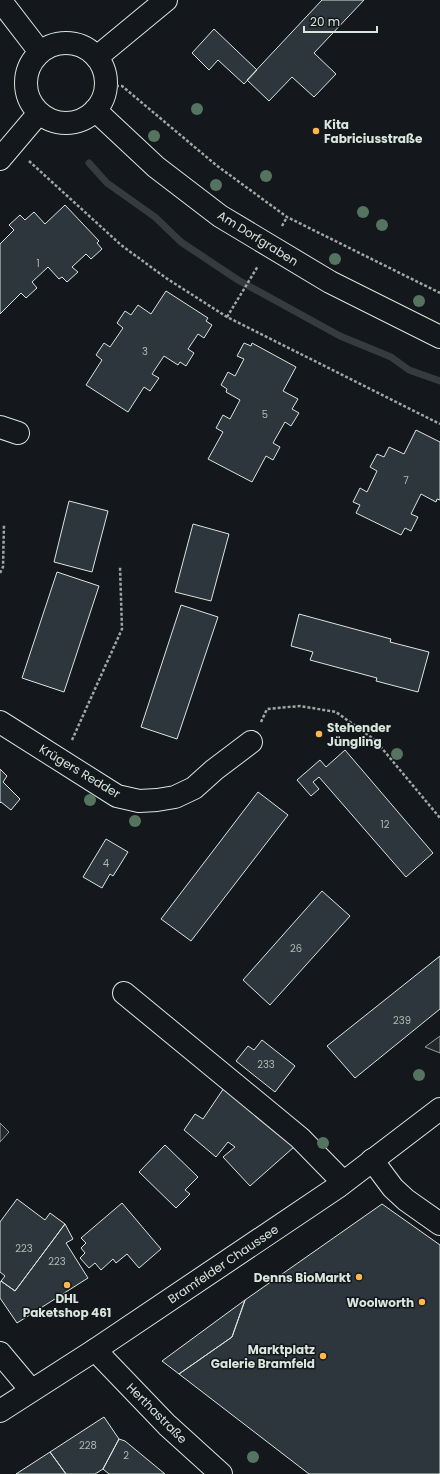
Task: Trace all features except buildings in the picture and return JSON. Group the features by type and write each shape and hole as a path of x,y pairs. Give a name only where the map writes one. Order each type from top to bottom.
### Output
{"street":[{"path":"0,0 40,52"},
{"path":"97,57 166,0"},
{"path":"64,42 78,44 90,50 97,57 105,72 106,86 103,99 96,110 86,118 74,122 62,123 50,120 39,113 27,94 26,82 27,71 32,60 40,52 51,45 64,42"},
{"name":"Am Dorfgraben","path":"96,110 156,167 220,216 330,282 440,337"},
{"path":"6,152 39,113"},
{"name":"Krügers Redder","path":"0,722 118,796 138,801 175,797 194,788 214,770 251,742"},
{"path":"124,993 300,1138 343,1182"},
{"name":"Bramfelder Chaussee","path":"0,1411 95,1350 343,1182 440,1109"},
{"path":"372,1160 393,1188 406,1200 440,1224"},
{"name":"Herthastraße","path":"95,1350 212,1471"},
{"path":"0,1353 31,1390"}],"path":[{"path":"106,86 122,86 216,164 287,217 440,293"},
{"path":"6,152 122,245 166,278 227,317 440,424"},
{"path":"227,317 261,262"},
{"path":"0,573 3,567 4,524"},
{"path":"63,762 122,629 120,567"},
{"path":"251,742 267,709 300,706 336,712 375,740 440,818"}],"shaded area":[{"path":"440,1036 440,1053 425,1047"},
{"path":"0,1123 9,1132 0,1142"}],"waterway":[{"path":"89,163 107,183 155,217 181,242 238,280 340,336 391,357 409,370 440,381"}],"place":[{"name":"Kita Fabriciusstraße","path":"316,131"},
{"name":"Stehender Jüngling","path":"319,734"},
{"name":"Denns BioMarkt","path":"359,1277"},
{"name":"DHL Paketshop 461","path":"67,1285"},
{"name":"Woolworth","path":"422,1302"},
{"name":"Marktplatz Galerie Bramfeld","path":"323,1356"}]}
